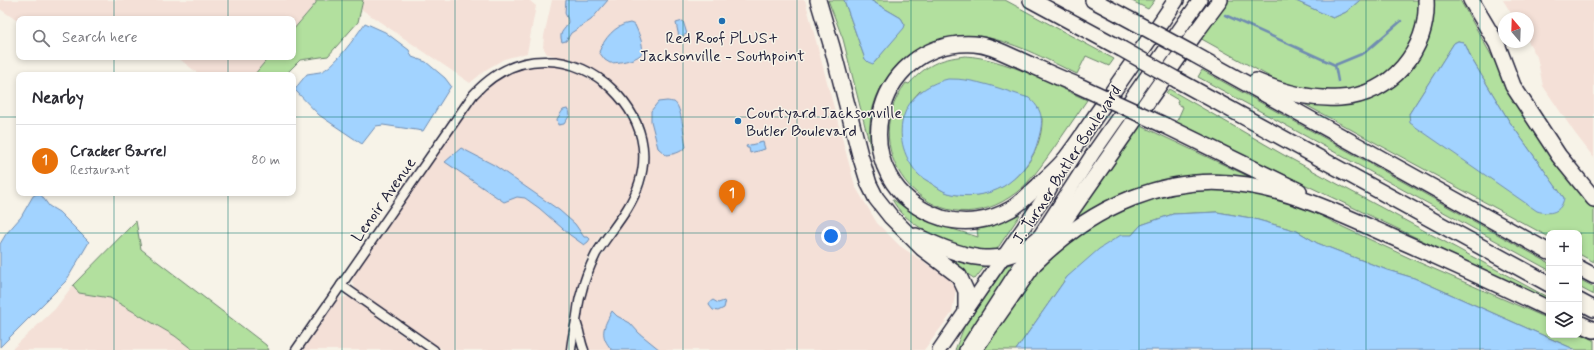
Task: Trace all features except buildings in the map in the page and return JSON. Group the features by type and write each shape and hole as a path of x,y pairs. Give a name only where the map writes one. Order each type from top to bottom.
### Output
{"highway":[{"path":"818,0 869,184 876,198 891,217 922,248 959,276 966,291 966,310"},
{"path":"1031,0 1546,282"},
{"path":"1093,0 1546,250"},
{"path":"974,350 1220,0"},
{"path":"1195,56 1269,86 1289,92 1323,98 1341,98 1356,95 1367,92 1389,80 1407,64 1422,32 1425,20 1426,0"},
{"path":"1471,0 1496,44 1513,86 1558,156 1594,199"},
{"name":"J. Turner Butler Boulevard","path":"1065,159 1176,1"},
{"path":"1065,159 1025,198 1011,209 984,220 949,220 933,215 917,207 902,194 892,181 884,165 879,148 878,131 886,97 895,82 908,67 923,56 941,48 956,45 976,44 996,49 1166,126 1358,222"},
{"path":"1036,262 1060,239 1081,224 1103,211 1136,196 1181,185 1206,183 1247,184 1289,195 1358,222 1484,278 1546,308"},
{"path":"908,233 951,251 967,255 1002,258 1018,253 1040,238"},
{"path":"1582,270 1594,276"},
{"path":"1581,302 1594,309"},
{"path":"1582,324 1594,330"}],"main road":[{"name":"J. Turner Butler Boulevard","path":"966,350 1040,238 1094,152 1200,0"},
{"name":"J. Turner Butler Boulevard","path":"939,350 1048,192 1065,159"}],"street":[{"name":"Lenoir Avenue","path":"296,350 473,95 483,84 501,71 524,63 536,61 557,61 579,67 606,83 618,95 632,113 643,145 644,159 640,183 627,209 596,254 581,294 573,330 571,350"},
{"path":"341,285 434,350"},
{"path":"576,322 584,350"}],"shaded area":[{"path":"0,0 318,0 296,26 296,16 16,16 16,20 0,9"},
{"path":"363,0 529,0 536,6 527,53 504,59 487,69 470,83 361,9"},
{"path":"552,0 805,0 855,186 877,223 900,246 949,279 956,289 952,313 924,350 587,350 581,320 583,297 594,270 617,230 638,200 646,182 649,150 645,129 638,113 620,89 604,75 580,62 547,54 543,47 544,36"},
{"path":"1503,0 1594,0 1594,158 1574,132 1543,86 1537,57 1532,48 1534,48 1534,12 1510,12"},
{"path":"181,60 266,60 256,72 196,72"},
{"path":"536,65 552,66 574,71 597,83 616,99 630,120 637,145 639,159 634,184 623,206 597,240 584,264 573,303 567,350 443,350 356,289 352,282 353,276 480,93 499,78 514,70"},
{"path":"73,285 79,293 110,298 175,336 193,350 11,350 55,309"},
{"path":"349,297 423,350 303,350 338,299"}],"green space":[{"path":"316,0 363,0 358,22 328,56 300,60 288,72 256,72 266,60 296,60 296,26 316,3"},
{"path":"828,0 844,0 865,59 874,63 905,25 901,18 870,0 1005,0 1114,59 1109,66 1086,56 1077,74 1016,46 990,38 960,36 944,38 928,44 914,52 900,62 889,75 880,89 871,115 871,150 843,39"},
{"path":"1130,0 1155,0 1148,9"},
{"path":"1225,0 1294,0 1333,18 1346,12 1360,0 1422,0 1421,19 1404,60 1370,86 1327,94 1281,83 1198,37"},
{"path":"1429,0 1460,0 1502,74 1594,204 1594,262 1582,256 1582,230 1546,230 1546,235 1293,98 1311,101 1397,78","holes":["1458,41 1463,42 1471,58 1509,121 1564,198 1409,114 1454,43"]},
{"path":"965,56 995,61 1027,73 1087,100 1044,162 1023,187 1010,197 982,210 954,211 930,202 909,186 895,164 888,138 892,110 906,83 909,84 921,72 940,61","holes":["920,91 1042,118 1040,136 1035,152 1026,166 1014,178 1000,188 984,194 967,195 949,193 925,179 911,101"]},
{"path":"1202,70 1546,261 1546,268 1198,77"},
{"path":"1169,89 1282,154 1546,296 1546,300 1176,123 1183,107 1177,103 1178,100 1166,93"},
{"path":"1137,124 1269,186 1186,181 1056,240"},
{"path":"1194,189 1250,190 1300,205 1418,262 1546,318 1546,337 1414,278 1387,270 1317,243 1297,231 1251,218 1217,212 1173,214 1141,225 1132,235 1067,277 1016,350 978,350 1051,253 1127,205"},
{"path":"892,199 924,220 978,237 977,229 994,225 1020,215 995,252 974,250 947,242 914,224 897,208"},
{"path":"136,221 141,249 266,345 269,350 193,350 175,336 110,298 79,293 73,285"},
{"path":"941,254 986,265 975,279 942,257"},
{"path":"1014,264 980,320 959,350 955,350 964,327 1007,265"},
{"path":"1582,281 1594,287 1594,295 1582,289"},
{"path":"1582,334 1594,340 1594,350 1576,350 1549,338 1582,338"}],"water":[{"path":"566,0 608,0 591,20 571,33 566,41 562,42 561,35 568,22 565,13"},
{"path":"844,0 870,0 901,18 905,25 873,64 865,59"},
{"path":"1294,0 1360,0 1346,12 1333,18"},
{"path":"683,21 687,34 679,37 676,23"},
{"path":"365,23 385,32 409,50 412,57 426,62 445,78 451,86 423,131 383,125 376,126 362,144 319,115 296,91 298,85 307,74 320,72 326,69 338,58"},
{"path":"630,23 635,25 638,31 642,52 633,59 623,62 610,63 605,60 599,52 601,47 611,33 625,24"},
{"path":"1458,41 1463,42 1466,46 1471,58 1509,121 1564,198 1563,203 1558,210 1550,213 1537,211 1410,123 1409,114 1454,43"},
{"path":"948,79 968,80 999,88 1029,98 1039,109 1042,121 1034,153 1019,174 1009,183 991,192 969,196 948,193 920,176 908,159 903,144 901,130 904,116 910,104 919,93 932,85"},
{"path":"658,102 674,102 679,109 686,147 677,153 666,155 658,148 651,121 651,111"},
{"path":"563,110 569,110 570,115 564,124 558,125 557,119"},
{"path":"763,142 765,149 750,153 749,148 746,146"},
{"path":"461,148 494,165 559,210 575,224 584,237 588,237 590,239 588,242 584,245 525,198 517,197 504,202 445,162"},
{"path":"33,196 42,196 49,206 59,212 89,242 66,281 0,347 0,244 6,234 21,217"},
{"path":"1217,212 1251,218 1297,231 1317,243 1387,270 1414,278 1546,337 1546,338 1576,350 1016,350 1067,277 1099,249 1121,235 1132,235 1141,225 1173,214"},
{"path":"713,300 718,303 724,301 724,308 718,311 713,310 709,305"},
{"path":"612,311 617,316 630,323 639,333 660,350 612,350 605,340 604,331 606,322"}],"waterway":[{"path":"1225,15 1335,65 1364,53 1401,21"},
{"path":"1335,65 1338,81"}],"place":[{"name":"Red Roof PLUS+ Jacksonville - Southpoint","path":"722,21"},
{"name":"Courtyard Jacksonville Butler Boulevard","path":"738,121"},
{"name":"Cracker Barrel","path":"732,213"}]}
